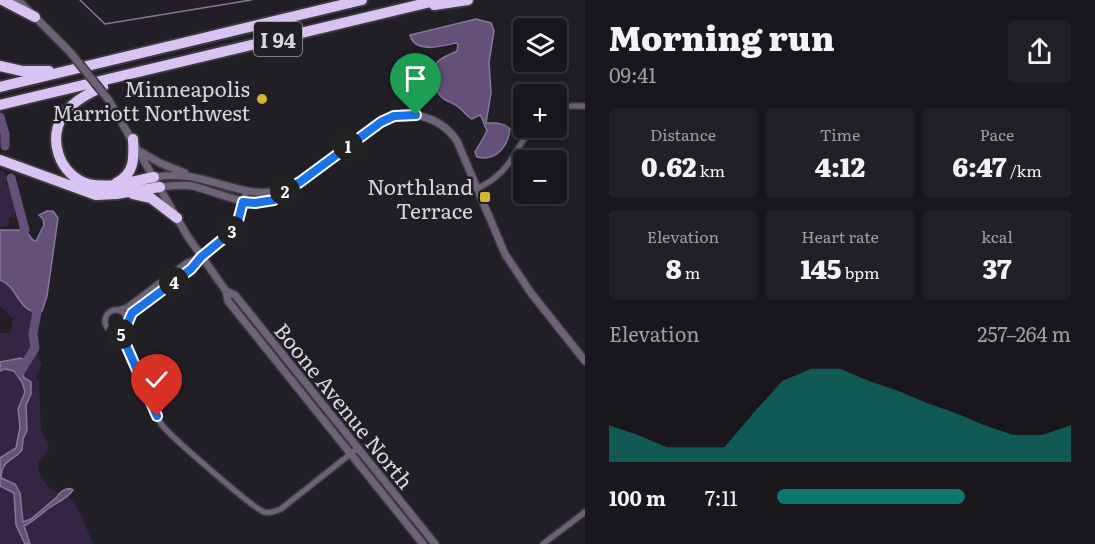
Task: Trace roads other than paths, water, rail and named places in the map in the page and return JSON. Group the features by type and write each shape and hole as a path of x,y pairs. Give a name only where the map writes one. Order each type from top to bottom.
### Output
{"highway":[{"path":"2,0 35,17"},
{"name":"I 94","path":"0,87 359,0"},
{"name":"I 94","path":"0,105 439,0"},
{"path":"392,11 468,0"},
{"path":"0,66 40,71 82,67"},
{"path":"154,177 107,185 83,182 63,166 56,142 60,119 69,107 91,92 163,67"},
{"path":"107,185 120,181 130,170 134,160 133,140"},
{"path":"0,160 92,194 124,193 160,187"},
{"path":"124,193 151,198 177,218"}],"street":[{"name":"Boone Avenue North","path":"18,0 70,52 108,99 177,218 201,257 226,291 228,301 423,544"},
{"path":"567,107 585,106"},
{"path":"160,187 190,186 243,202 274,200 381,122 394,116 408,115 430,119 447,129 461,148 495,233 517,274 585,361"},
{"path":"477,189 503,173 526,138"},
{"path":"139,151 160,164 190,175 246,191 281,193"},
{"path":"154,177 173,174 190,175"},
{"path":"201,257 187,262 127,307 109,312 105,323 110,331 120,331 124,328 132,313 191,269 201,257 232,230 238,221 246,191"},
{"name":"Boone Avenue North","path":"226,291 235,295 435,544"},
{"path":"118,310 126,315 127,322"},
{"path":"120,331 146,392 166,430 258,510 273,513 358,448"},
{"path":"543,544 585,512"}],"waterway":[{"path":"80,0 105,24 251,0"},
{"path":"0,117 5,134 5,146"},
{"path":"11,178 25,230 21,241"},
{"path":"20,372 35,348 33,334 37,312 33,302"}],"place":[{"name":"Minneapolis Marriott Northwest","path":"262,99"},
{"name":"Northland Terrace","path":"485,197"}]}
